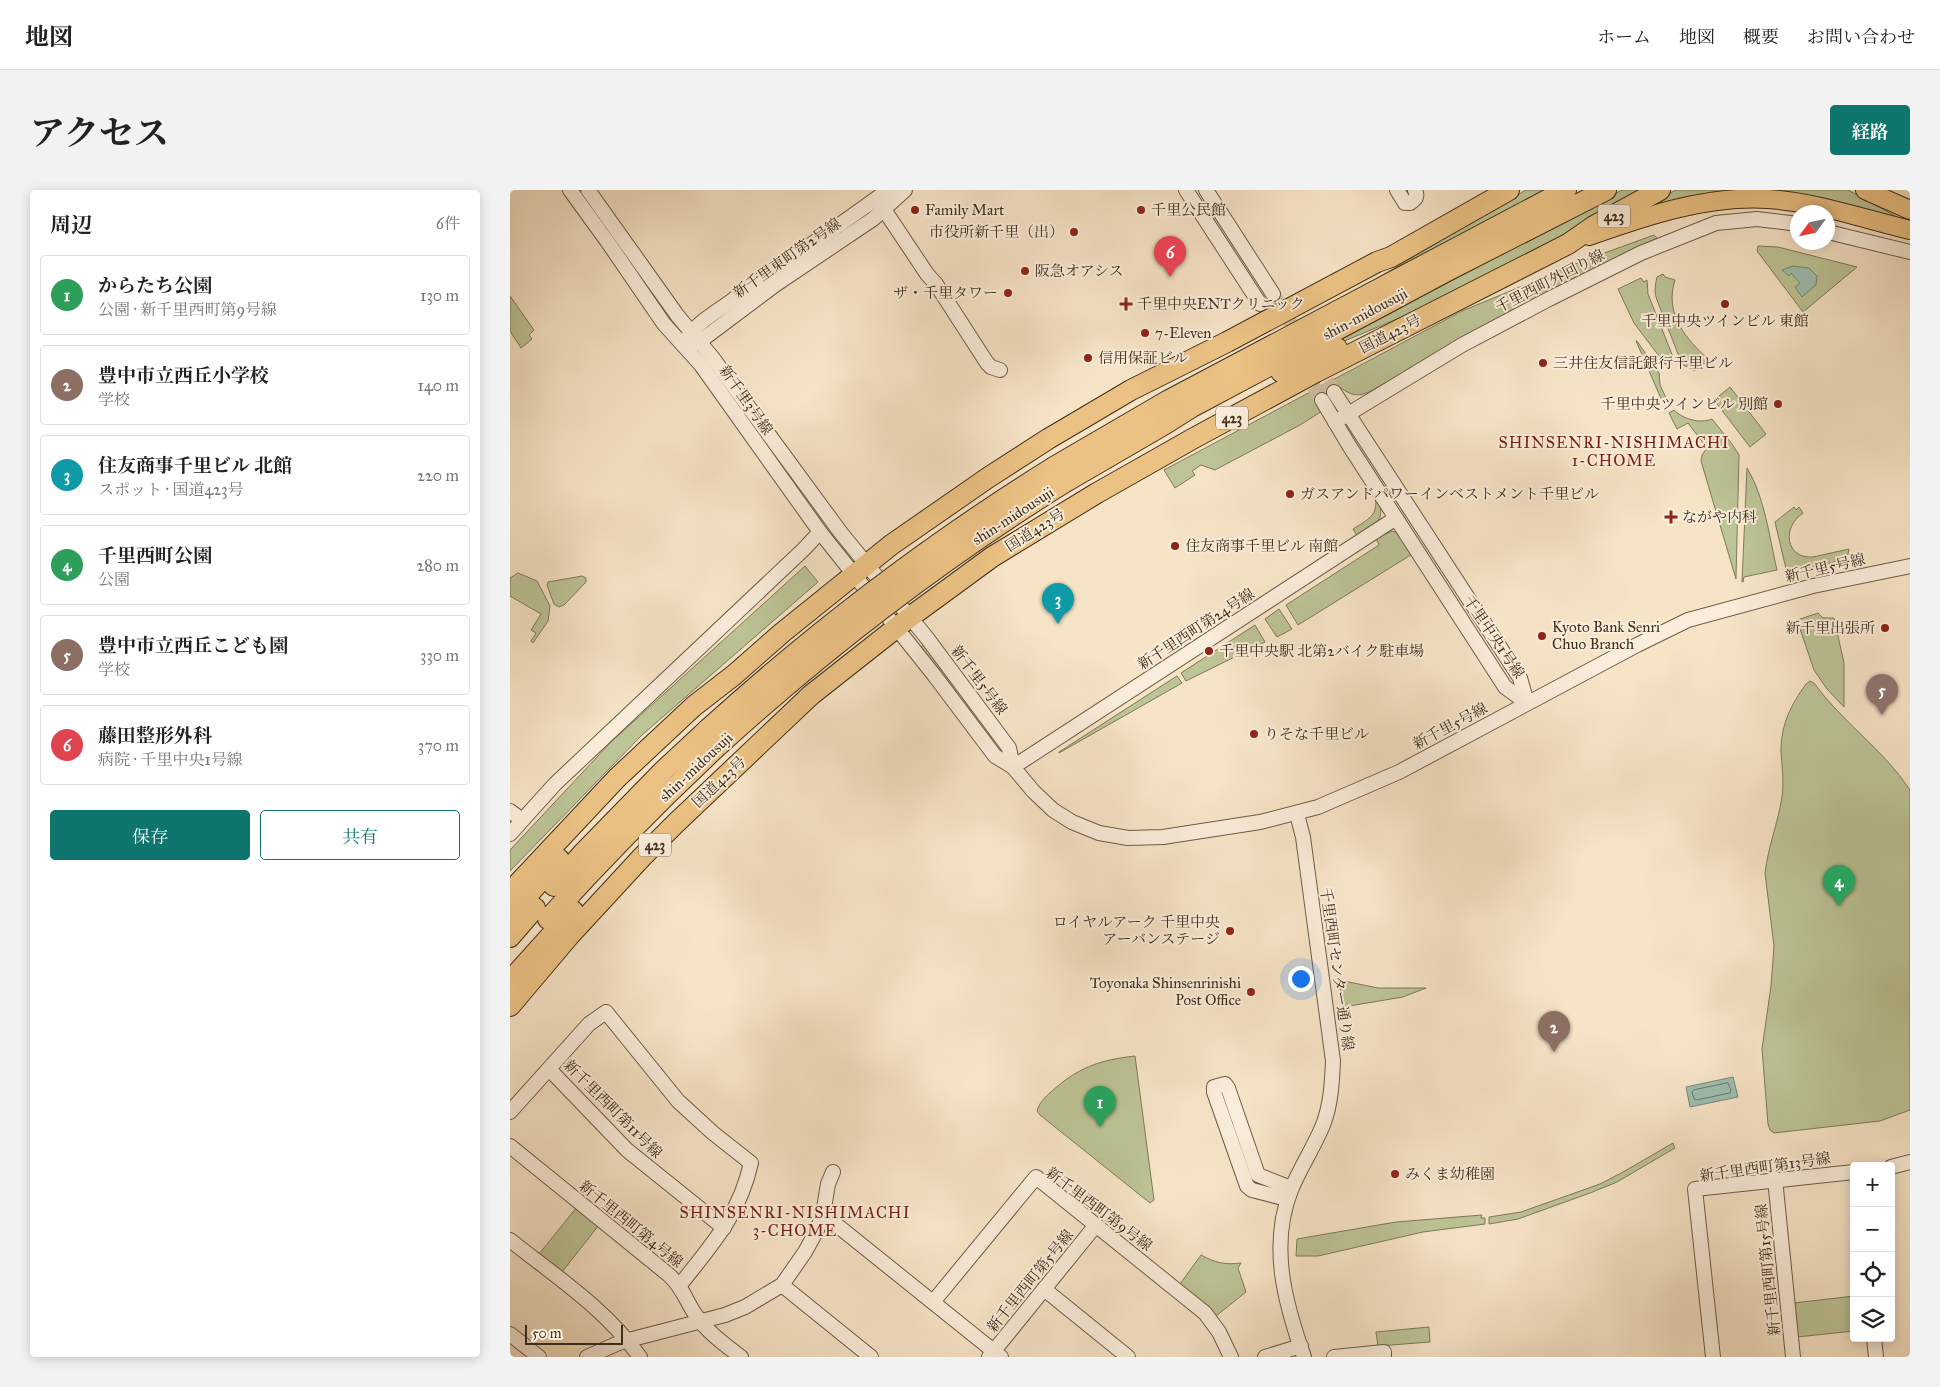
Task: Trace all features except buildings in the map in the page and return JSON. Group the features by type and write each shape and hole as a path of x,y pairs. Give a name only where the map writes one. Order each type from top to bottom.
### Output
{"highway":[{"path":"510,892 617,778 694,706 891,545 980,482 1123,395 1377,262 1391,257 1509,190"},
{"name":"shin-midousuji","path":"510,937 582,854 664,770 714,737 797,676 912,585 982,535 1060,474 1170,400 1566,190"},
{"name":"shin-midousuji","path":"1060,474 1165,424 1192,406 1337,329 1606,190"},
{"name":"国道423号","path":"510,1006 570,935 642,857 682,816 811,695 903,623 1010,545 1096,493 1316,372 1568,244 1594,226 1660,190"},
{"path":"1170,400 1215,368 1380,268 1391,257"},
{"path":"1165,424 1374,332 1453,301"},
{"path":"510,916 570,848 717,698 734,675"},
{"path":"510,981 651,830 706,776 764,726 811,695"},
{"name":"shin-midousuji","path":"510,964 599,864 675,785 714,737"}],"main road":[{"path":"1865,190 1910,210"},
{"path":"1568,244 1626,222 1715,202 1745,199 1768,199 1793,203 1910,230"}],"street":[{"name":"新千里3号線","path":"570,190 664,324 701,365 820,532 861,569"},
{"name":"新千里3号線","path":"588,190 676,315 695,337 823,509 861,569 903,623"},
{"path":"684,346 787,260 880,197 905,190"},
{"path":"1397,190 1405,203 1410,203 1416,199 1415,190"},
{"path":"1260,304 1189,195 1213,192 1273,294"},
{"path":"880,197 927,274 936,284 987,363 991,367 1000,370"},
{"name":"千里西町外回り線","path":"1335,422 1462,345 1641,253 1714,223 1757,219 1790,223"},
{"path":"1835,234 1910,252"},
{"name":"千里中央1号線","path":"1334,392 1520,678 1527,703"},
{"name":"千里中央1号線","path":"1322,400 1505,687 1527,703"},
{"path":"1396,518 1417,519"},
{"name":"新千里西町第24号線","path":"1013,767 1396,518"},
{"path":"510,834 555,784 820,532"},
{"name":"新千里5号線","path":"903,623 1009,748 1013,767 1033,792 1053,810 1080,826 1112,836 1140,839 1245,825 1297,814 1353,793 1399,772 1672,627 1694,618 1813,586 1910,566"},
{"path":"510,811 522,820"},
{"name":"千里西町センター通り線","path":"1297,814 1304,847 1333,1061 1332,1091 1325,1118 1289,1194 1281,1226 1280,1262 1282,1280 1302,1352"},
{"path":"510,1112 588,1024 606,1012 678,1101 713,1133 751,1163 742,1194 724,1228 680,1285"},
{"name":"新千里西町第11号線","path":"549,1069 633,1155 724,1228"},
{"path":"1225,1084 1228,1088 1258,1175 1289,1194 1252,1190 1246,1186 1217,1102 1214,1087 1225,1084"},
{"name":"新千里西町第4号線","path":"510,1146 680,1285 701,1322 741,1357"},
{"path":"1895,1165 1910,1162"},
{"path":"587,1357 614,1344 736,1311 782,1285 805,1252 823,1214 828,1184 833,1172"},
{"name":"新千里西町第13号線","path":"1713,1357 1695,1189 1850,1172"},
{"name":"新千里西町第9号線","path":"933,1302 1036,1177 1205,1313 1219,1332 1231,1357"},
{"name":"新千里西町第15号線","path":"1776,1179 1793,1357"},
{"path":"823,1214 933,1302 994,1355"},
{"name":"新千里西町第5号線","path":"994,1355 1096,1225"},
{"path":"510,1240 607,1318 628,1340 640,1357"},
{"path":"782,1285 871,1357"},
{"path":"1044,1289 1128,1357"},
{"path":"510,1334 539,1357"},
{"path":"1874,1342 1876,1357"},
{"path":"1265,1357 1302,1352"},
{"path":"1334,1357 1384,1352 1384,1357"}],"green space":[{"path":"1526,190 1550,190 1344,298"},
{"path":"1622,190 1647,190 1430,305 1316,353"},
{"path":"1676,190 1848,190 1899,218 1821,199 1626,216"},
{"path":"1654,235 1657,238 1511,312 1369,392 1354,395 1341,388 1317,403 1322,411 1300,425 1215,470 1201,465 1192,471 1195,475 1175,488 1164,470 1462,311 1585,260"},
{"path":"1758,246 1778,247 1857,267 1803,312 1757,251"},
{"path":"1663,274 1665,277 1675,280 1672,304 1679,325 1692,343 1709,360 1694,371 1682,364 1656,297 1657,277"},
{"path":"1641,278 1644,282 1647,280 1648,294 1675,362 1665,364 1634,323 1618,289"},
{"path":"510,296 534,330 529,335 532,339 521,348 510,331"},
{"path":"1636,341 1659,373 1660,385 1667,400 1663,403"},
{"path":"1730,387 1766,434 1750,447 1714,400"},
{"path":"1674,410 1692,420 1712,419 1739,455 1736,579 1701,461 1702,455 1707,448 1688,423 1677,429 1669,413"},
{"path":"1747,468 1762,504 1777,570 1744,577 1742,582"},
{"path":"1374,491 1381,513 1377,522 1358,537 1353,529 1365,522 1375,510 1376,499"},
{"path":"1794,507 1796,510 1799,507 1803,513 1791,526 1789,534 1792,548 1797,553 1813,557 1849,549 1847,559 1787,573 1775,522"},
{"path":"1392,531 1398,533 1414,553 1298,625 1286,605 1379,545 1376,538"},
{"path":"805,566 818,582 642,735 510,871 510,850 611,742"},
{"path":"518,573 537,581 550,606 548,621 533,643 531,641 536,633 531,630 541,614 510,596 510,578"},
{"path":"582,576 586,578 586,582 564,605 559,607 554,604 547,585 548,582"},
{"path":"1279,609 1292,629 1277,637 1265,619"},
{"path":"1818,613 1823,618 1834,618 1844,663 1844,707 1827,689 1814,670 1797,620"},
{"path":"1255,625 1265,642 1186,681 1181,673"},
{"path":"924,644 1004,753 1001,755 921,647"},
{"path":"1177,676 1182,683 1059,753 1059,752"},
{"path":"1810,681 1888,762 1910,790 1910,1110 1880,1121 1774,1133 1770,1130 1768,1124 1762,1049 1771,986 1774,946 1765,873 1782,797 1781,741 1785,723 1791,707"},
{"path":"1339,980 1378,988 1426,988 1403,997 1343,1007"},
{"path":"1135,1056 1154,1200 1150,1203 1037,1111 1047,1096 1080,1071 1089,1066 1110,1060"},
{"path":"1673,1143 1675,1148 1617,1182 1518,1219 1489,1224 1489,1217 1521,1212 1600,1184"},
{"path":"577,1207 599,1225 562,1272 539,1254"},
{"path":"1482,1215 1481,1218 1485,1218 1485,1224 1423,1232 1318,1256 1296,1256 1297,1239 1396,1222"},
{"path":"1201,1255 1221,1263 1241,1263 1238,1268 1246,1292 1216,1316 1180,1284"},
{"path":"1850,1296 1850,1331 1797,1337 1794,1303"},
{"path":"1429,1327 1430,1342 1378,1346 1376,1332"}],"water":[{"path":"1793,266 1809,268 1817,276 1816,285 1802,297 1795,287 1800,283 1791,273 1789,276 1782,270"},
{"path":"1733,1077 1738,1097 1690,1107 1686,1087"}],"tunnel":[{"path":"1273,294 1300,338"},
{"path":"1316,363 1334,392"},
{"path":"1302,369 1322,400"}],"place":[{"name":"Family Mart","path":"915,210"},
{"name":"千里公民館","path":"1141,210"},
{"name":"市役所新千里（出）","path":"1074,232"},
{"name":"阪急オアシス","path":"1025,271"},
{"name":"藤田整形外科","path":"1170,277"},
{"name":"ザ・千里タワー","path":"1008,293"},
{"name":"千里中央ENTクリニック","path":"1126,304"},
{"name":"千里中央ツインビル 東館","path":"1725,304"},
{"name":"7-Eleven","path":"1145,333"},
{"name":"信用保証ビル","path":"1088,358"},
{"name":"三井住友信託銀行千里ビル","path":"1543,363"},
{"name":"千里中央ツインビル 別館","path":"1778,404"},
{"name":"ガスアンドパワーインベストメント千里ビル","path":"1290,494"},
{"name":"ながや内科","path":"1671,517"},
{"name":"住友商事千里ビル 南館","path":"1175,546"},
{"name":"住友商事千里ビル 北館","path":"1058,624"},
{"name":"新千里出張所","path":"1885,628"},
{"name":"Kyoto Bank Senri Chuo Branch","path":"1542,636"},
{"name":"千里中央駅 北第2バイク駐車場","path":"1209,651"},
{"name":"豊中市立西丘こども園","path":"1882,715"},
{"name":"りそな千里ビル","path":"1254,734"},
{"name":"千里西町公園","path":"1839,906"},
{"name":"ロイヤルアーク 千里中央 アーバンステージ","path":"1230,931"},
{"name":"Toyonaka Shinsenrinishi Post Office","path":"1251,992"},
{"name":"豊中市立西丘小学校","path":"1554,1052"},
{"name":"からたち公園","path":"1100,1127"},
{"name":"みくま幼稚園","path":"1395,1174"}],"district":[{"name":"SHINSENRI-NISHIMACHI 1-CHOME","path":"1614,451"},
{"name":"SHINSENRI-NISHIMACHI 3-CHOME","path":"795,1221"}]}
